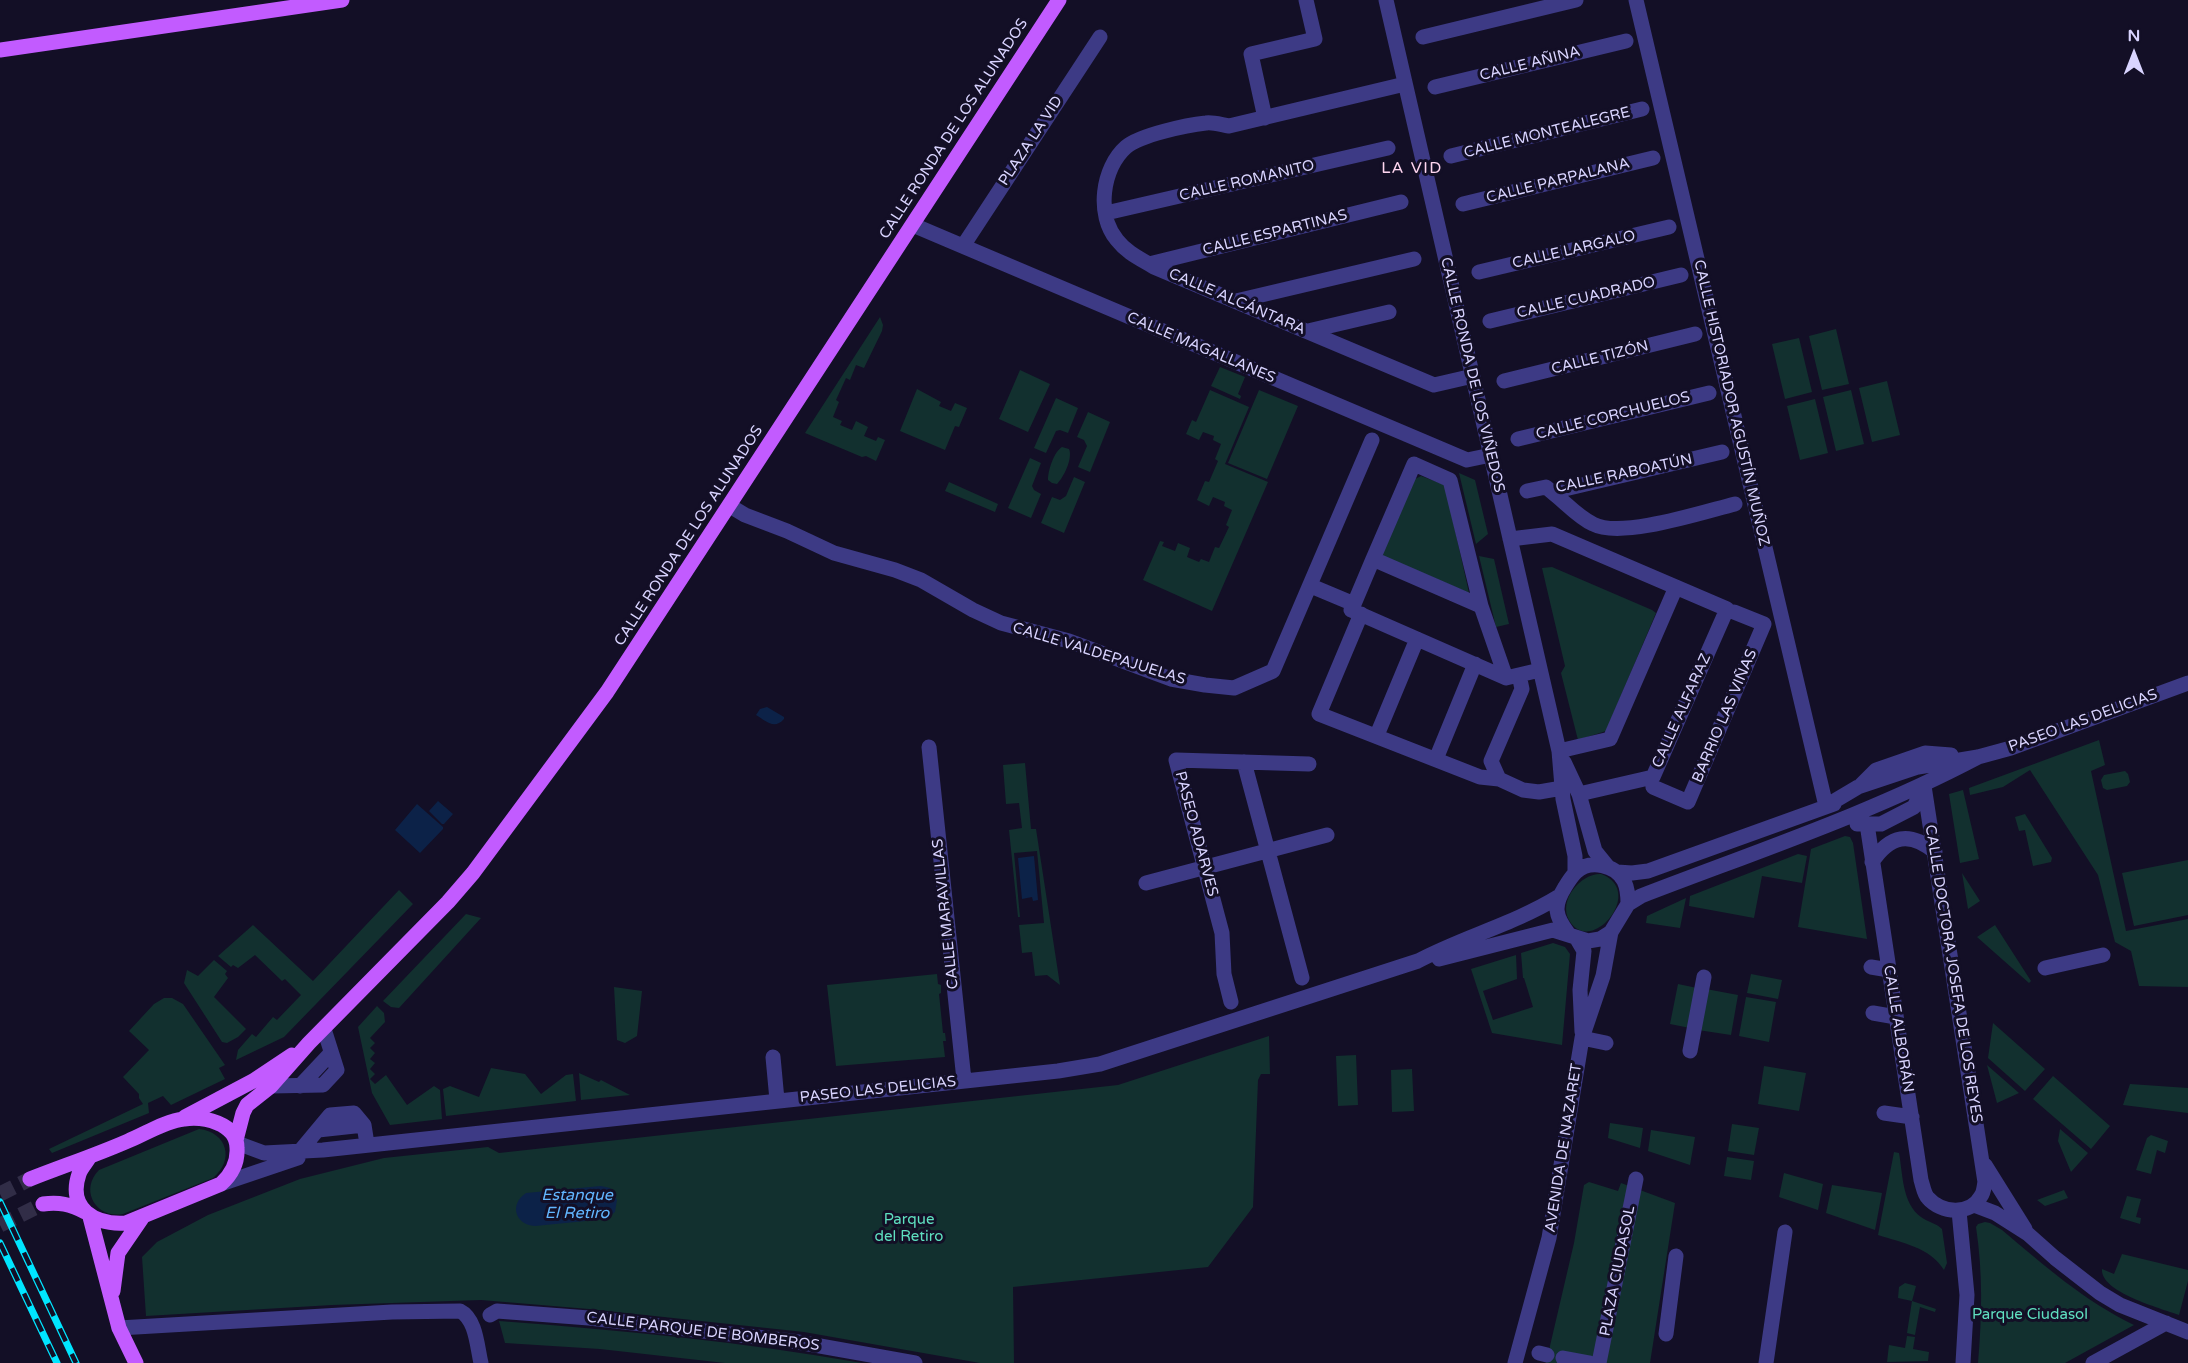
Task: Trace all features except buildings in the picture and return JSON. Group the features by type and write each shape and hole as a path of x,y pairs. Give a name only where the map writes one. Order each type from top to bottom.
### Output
{"main road":[{"path":"0,50 342,0"},
{"name":"CALLE RONDA DE LOS ALUNADOS","path":"221,1184 230,1175 235,1164 237,1141 247,1105 271,1086 309,1043 448,902 608,692 914,225 1055,4"},
{"name":"CALLE RONDA DE LOS ALUNADOS","path":"30,1179 89,1158 180,1119 253,1081 309,1043"},
{"path":"180,1119 197,1117 213,1121 227,1128 237,1141"},
{"path":"89,1158 79,1173 76,1186 78,1198 87,1214 119,1328 136,1363"},
{"path":"43,1204 57,1202 72,1205 87,1214 113,1224 126,1223 221,1184"},
{"path":"113,1300 118,1252 144,1216"}],"street":[{"path":"1306,0 1315,39 1251,54 1265,118 1405,84"},
{"name":"CALLE RONDA DE LOS VIÑEDOS","path":"1386,0 1559,751 1562,788 1575,856 1575,872"},
{"path":"1423,37 1576,0"},
{"name":"CALLE HISTORIADOR AGUSTÍN MUÑOZ","path":"1636,0 1826,806"},
{"name":"PLAZA LA VID","path":"963,246 1100,37"},
{"name":"CALLE AÑINA","path":"1435,87 1626,41"},
{"name":"CALLE MONTEALEGRE","path":"1451,156 1642,109"},
{"name":"CALLE ALCÁNTARA","path":"1265,118 1229,126 1208,123 1140,138 1126,147 1115,162 1107,180 1104,198 1108,224 1116,240 1132,255 1149,264 1434,385 1473,376"},
{"name":"CALLE ROMANITO","path":"1106,213 1388,148"},
{"name":"CALLE PARPALANA","path":"1462,204 1653,158"},
{"name":"CALLE ESPARTINAS","path":"1149,264 1401,202"},
{"name":"CALLE MAGALLANES","path":"914,225 1467,460 1491,455"},
{"name":"CALLE LARGALO","path":"1479,272 1669,227"},
{"path":"1236,301 1414,259"},
{"name":"CALLE CUADRADO","path":"1490,321 1682,275"},
{"path":"1308,332 1389,312"},
{"name":"CALLE TIZÓN","path":"1504,381 1695,334"},
{"name":"CALLE CORCHUELOS","path":"1518,439 1708,393"},
{"path":"1372,440 1311,586 1417,639 1475,664 1512,676 1540,670"},
{"name":"CALLE RABOATÚN","path":"1527,491 1546,487 1552,492 1722,452"},
{"path":"1499,779 1491,761 1522,689 1512,676 1481,606 1450,480 1414,464 1373,559 1319,714 1480,777 1499,779 1523,790 1539,792 1562,788"},
{"path":"1552,492 1593,525 1612,528 1639,527 1735,504"},
{"name":"CALLE VALDEPAJUELAS","path":"730,506 745,515 834,553 895,570 921,580 973,610 1001,623 1069,641 1172,679 1205,685 1234,688 1274,671 1311,586"},
{"name":"BARRIO LAS VIÑAS","path":"1510,539 1552,534 1764,624 1688,802 1653,787"},
{"path":"1373,559 1481,606"},
{"path":"1559,751 1610,739 1676,586"},
{"name":"CALLE ALFARAZ","path":"1579,794 1653,777 1730,610"},
{"path":"1377,735 1417,639"},
{"path":"1436,759 1475,664"},
{"name":"PASEO LAS DELICIAS","path":"1826,806 1858,788 1918,767 1978,758 2011,748 2188,683"},
{"name":"CALLE MARAVILLAS","path":"929,747 964,1080"},
{"name":"CALLE RONDA DE LOS VIÑEDOS","path":"1559,751 1579,794 1595,851 1612,870"},
{"name":"PASEO LAS DELICIAS","path":"1628,904 1656,891 1880,805 1924,786 1978,758"},
{"name":"PASEO ADARVES","path":"1231,1002 1224,974 1222,933 1176,760 1309,764"},
{"path":"1244,762 1302,978"},
{"name":"PASEO LAS DELICIAS","path":"237,1141 264,1153 323,1149 1058,1071 1100,1064 1418,961 1540,908 1558,897 1575,872 1585,867 1632,873 1648,871 1826,806 1888,787 1924,786"},
{"name":"PASEO LAS DELICIAS","path":"1833,824 1881,824 1914,807 1924,786"},
{"name":"CALLE DOCTORA JOSEFA DE LOS REYES","path":"1924,786 1983,1163 1985,1182 1982,1196 1974,1205 1995,1213 2028,1234 2100,1293 2120,1305 2188,1332"},
{"name":"CALLE ALBORÁN","path":"1867,824 1921,1180 1926,1196 1939,1208 1959,1211"},
{"path":"1146,883 1327,835"},
{"path":"1872,862 1889,843 1900,839 1912,839 1923,843 1935,852"},
{"path":"1611,932 1628,904 1628,891 1624,880 1612,870"},
{"path":"1558,897 1556,910 1559,922 1584,951 1580,990 1582,1038 1606,1043"},
{"name":"PASEO LAS DELICIAS","path":"1418,961 1439,959 1553,930 1588,941 1600,939 1611,932"},
{"name":"AVENIDA DE NAZARET","path":"1515,1363 1549,1238 1582,1038 1603,976 1611,932"},
{"path":"2045,968 2103,955"},
{"path":"1871,966 1889,970"},
{"path":"1690,1051 1704,977"},
{"path":"1873,1013 1896,1017"},
{"path":"271,1086 300,1086 331,1053 324,1029"},
{"path":"773,1057 777,1100"},
{"path":"1884,1113 1912,1117"},
{"path":"300,1151 318,1130 364,1125 367,1144"},
{"name":"PASEO LAS DELICIAS","path":"221,1184 323,1149"},
{"name":"CALLE DOCTORA JOSEFA DE LOS REYES","path":"1983,1163 2028,1234"},
{"name":"PLAZA CIUDASOL","path":"1599,1363 1636,1179"},
{"path":"1963,1363 1967,1295 1959,1211 1974,1205"},
{"path":"1766,1363 1785,1232"},
{"path":"1666,1334 1676,1256"},
{"path":"119,1328 360,1314 460,1311 467,1314 471,1322 482,1363"},
{"name":"CALLE PARQUE DE BOMBEROS","path":"490,1315 497,1311 589,1318 792,1341 915,1363"},
{"path":"2093,1363 2166,1323"},
{"path":"1563,1358 1590,1363"}],"green space":[{"path":"880,317 883,325 882,331 864,368 856,365 850,380 846,378 836,400 839,402 833,417 842,421 840,425 852,430 856,421 868,427 864,436 876,441 878,437 885,440 876,461 805,433"},
{"path":"1836,329 1849,384 1822,390 1809,336"},
{"path":"1799,338 1812,392 1785,399 1772,344"},
{"path":"1220,367 1245,377 1238,394 1241,396 1240,399 1211,386"},
{"path":"1020,370 1050,384 1028,432 999,419"},
{"path":"1887,381 1900,435 1872,442 1859,388"},
{"path":"917,389 941,402 939,406 951,411 955,403 967,408 959,427 955,426 945,450 900,431"},
{"path":"1210,390 1249,407 1225,464 1268,482 1212,611 1143,580 1160,541 1164,542 1162,546 1175,551 1178,543 1190,548 1187,557 1199,562 1201,559 1209,562 1215,547 1219,548 1229,527 1226,525 1232,510 1224,506 1225,502 1213,497 1209,506 1197,500 1205,481 1209,482 1218,461 1215,459 1221,444 1213,440 1214,436 1203,432 1199,440 1186,434 1192,420 1196,422"},
{"path":"1259,390 1298,406 1267,479 1228,463"},
{"path":"1851,390 1864,444 1836,451 1823,397"},
{"path":"1056,398 1078,408 1068,433 1056,431 1046,453 1034,448"},
{"path":"1815,399 1828,453 1800,460 1787,406"},
{"path":"1088,412 1110,422 1090,472 1078,467 1087,446 1084,440 1077,437"},
{"path":"1062,447 1069,449 1069,462 1060,481 1057,484 1052,483 1048,480 1050,466 1056,453"},
{"path":"1030,458 1041,463 1032,486 1041,494 1031,518 1008,508"},
{"path":"1459,473 1475,480 1488,534 1476,544"},
{"path":"1421,476 1445,485 1469,593 1382,554 1415,479"},
{"path":"1074,477 1085,482 1064,533 1041,523 1052,497 1060,500 1066,496"},
{"path":"949,482 998,504 995,512 945,491"},
{"path":"1479,556 1494,559 1509,624 1496,627"},
{"path":"1552,567 1656,613 1606,731 1578,740 1561,673 1565,666 1542,568"},
{"path":"2099,740 2105,765 2091,771 2126,931 2188,919 2188,987 2139,986 2131,951 2115,942 2098,875 2030,770 2003,787 1970,795 1969,788"},
{"path":"1025,763 1031,829 1036,829 1060,985 1047,975 1035,976 1032,952 1022,953 1019,925 1044,923 1037,851 1014,853 1020,917 1018,917 1009,830 1022,828 1019,803 1006,804 1003,765"},
{"path":"2125,771 2130,782 2127,786 2107,790 2103,788 2101,780 2104,775"},
{"path":"1963,790 1979,859 1960,863 1949,794"},
{"path":"2025,814 2052,858 2051,862 2033,866 2025,830 2019,831 2015,817"},
{"path":"1845,836 1850,837 1853,843 1867,939 1798,927 1811,849"},
{"path":"1798,854 1807,856 1802,883 1762,876 1754,918 1689,906 1690,896"},
{"path":"2188,860 2188,915 2134,926 2122,873"},
{"path":"1962,873 1980,901 1968,909"},
{"path":"1601,874 1614,882 1618,894 1617,906 1610,918 1600,927 1589,931 1578,930 1569,920 1566,912 1569,896 1573,889 1586,878"},
{"path":"399,890 413,904 284,1037 236,1060 238,1050 252,1034 256,1037 273,1017 277,1020 301,995 285,979 282,981 255,955 238,968 233,965 231,967 218,956 253,925 313,981"},
{"path":"1686,898 1680,928 1646,923 1647,916"},
{"path":"466,914 481,918 399,1008 391,1007 383,1001"},
{"path":"1995,925 2031,981 2029,983 1977,937"},
{"path":"1553,943 1565,947 1570,954 1562,1045 1492,1033 1471,969 1516,955 1517,979 1483,991 1493,1020 1533,1007 1523,978 1521,953"},
{"path":"214,960 227,971 225,974 228,978 214,997 246,1029 227,1043 222,1042 184,983 187,970 198,976"},
{"path":"937,974 938,984 941,985 939,994 946,1041 943,1041 945,1057 836,1066 827,985"},
{"path":"1751,974 1782,980 1778,999 1747,993"},
{"path":"1678,984 1697,988 1690,1028 1670,1024"},
{"path":"614,987 642,991 637,1036 625,1043 617,1040"},
{"path":"1706,989 1738,995 1731,1035 1698,1030"},
{"path":"1746,997 1776,1002 1769,1042 1739,1036"},
{"path":"164,998 172,998 183,1004 225,1065 219,1068 225,1079 171,1105 163,1096 148,1103 149,1113 52,1153 49,1149 143,1104 139,1094 123,1077 149,1050 129,1031 154,1004"},
{"path":"377,1006 384,1013 385,1022 370,1038 375,1043 370,1048 375,1053 370,1059 375,1063 370,1069 375,1074 370,1079 375,1084 386,1075 407,1105 434,1086 440,1090 442,1119 390,1125 372,1093 358,1027"},
{"path":"1993,1023 2045,1069 2025,1091 1988,1058"},
{"name":"Parque del Retiro","path":"1269,1036 1270,1074 1261,1074 1258,1080 1253,1207 1208,1267 1013,1287 1014,1363 980,1363 804,1332 481,1300 332,1305 146,1316 142,1257 157,1242 208,1215 300,1179 384,1158 488,1147 499,1153 1118,1085"},
{"path":"1356,1055 1358,1105 1338,1106 1336,1056"},
{"path":"1987,1065 2019,1093 1997,1103"},
{"path":"1764,1066 1806,1073 1799,1111 1758,1104"},
{"path":"491,1068 525,1074 541,1094 566,1075 573,1074 576,1101 446,1116 443,1089 450,1086 479,1097"},
{"path":"1412,1069 1414,1111 1392,1112 1391,1070"},
{"path":"579,1073 599,1082 601,1080 630,1095 581,1100"},
{"path":"2053,1076 2110,1126 2091,1149 2033,1099"},
{"path":"2130,1084 2188,1088 2188,1113 2123,1105"},
{"path":"1610,1123 1643,1128 1640,1148 1608,1138"},
{"path":"1732,1124 1759,1128 1754,1155 1728,1151"},
{"path":"199,1129 216,1135 225,1148 224,1163 213,1178 123,1214 113,1214 98,1208 93,1201 91,1186 99,1170"},
{"path":"2060,1129 2088,1153 2071,1172 2058,1141"},
{"path":"1651,1130 1695,1137 1690,1165 1648,1151"},
{"path":"2151,1135 2168,1141 2165,1153 2157,1150 2151,1174 2136,1170 2147,1138"},
{"path":"1894,1152 1899,1153 1904,1188 1910,1204 1921,1217 1942,1229 1947,1263 1944,1270 1938,1262 1923,1251 1878,1235"},
{"path":"1727,1157 1754,1161 1751,1180 1724,1176"},
{"path":"1784,1173 1823,1184 1818,1210 1779,1197"},
{"path":"1589,1182 1618,1191 1621,1183 1675,1203 1650,1363 1546,1363 1574,1243 1584,1185"},
{"path":"1832,1185 1882,1193 1875,1230 1826,1213"},
{"path":"2064,1190 2068,1198 2045,1206 2037,1200"},
{"path":"2127,1196 2141,1199 2136,1217 2141,1218 2140,1224 2120,1218"},
{"name":"Parque Ciudasol","path":"1985,1222 2002,1230 2098,1305 2134,1325 2065,1363 1978,1363 1981,1295 1976,1227"},
{"path":"2122,1254 2188,1270 2188,1281 2179,1315 2133,1298 2111,1285 2104,1277 2102,1269 2114,1274"},
{"path":"1905,1283 1916,1286 1912,1301 1898,1298 1899,1287"},
{"path":"1912,1301 1936,1309 1935,1312 1920,1307 1915,1335 1907,1333"},
{"path":"499,1321 681,1338 862,1363 725,1363 600,1349 505,1343"},
{"path":"1907,1336 1915,1337 1913,1349 1929,1352 1928,1361 1887,1362 1889,1345 1905,1348"}],"water":[{"path":"767,707 784,719 773,724 756,715 760,709"},
{"path":"438,801 453,814 444,824 429,811"},
{"path":"417,804 443,827 420,853 395,830"},
{"path":"1034,856 1038,900 1033,901 1032,897 1022,899 1018,858"},
{"name":"Estanque El Retiro","path":"601,1186 610,1188 617,1200 615,1212 606,1219 535,1226 523,1222 517,1213 517,1203 526,1193"}],"tunnel":[{"path":"0,1194 30,1179"},
{"path":"0,1225 43,1204"}],"railway":[{"path":"0,1202 76,1363"},
{"path":"0,1243 57,1363"}],"district":[{"name":"LA VID","path":"1412,169"}]}
